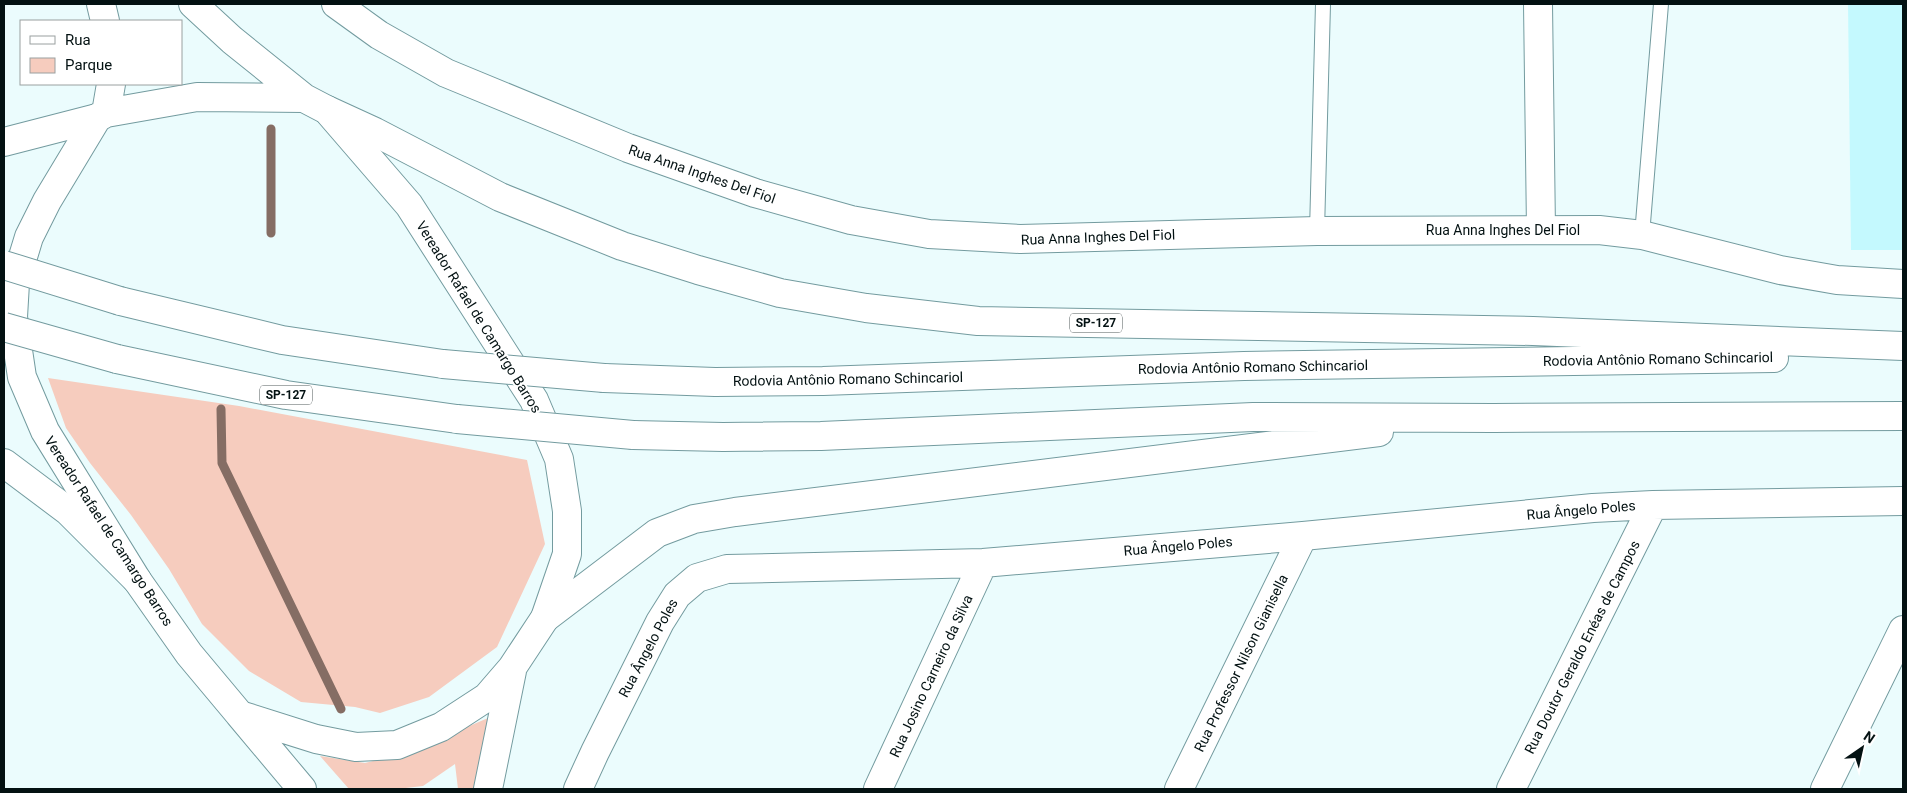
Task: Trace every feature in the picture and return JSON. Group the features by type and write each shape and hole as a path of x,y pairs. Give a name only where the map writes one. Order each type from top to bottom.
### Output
{"main road":[{"path":"101,4 105,20"},
{"path":"193,4 232,40 316,104"},
{"name":"Rua Anna Inghes Del Fiol","path":"336,4 379,35 446,73 628,148 755,193 851,220 929,234 1020,239 1317,230 1599,230 1642,235 1780,270 1837,280 1903,284"},
{"path":"1538,4 1541,230"},
{"path":"101,116 110,85"},
{"path":"4,142 101,116 197,97 316,104"},
{"name":"SP-127","path":"316,104 375,132 500,197 622,246 780,293 866,308 978,321 1533,331 1903,346"},
{"name":"Vereador Rafael de Camargo Barros","path":"101,116 46,201 29,237 16,283 13,317 22,376 45,431 137,580 189,654 240,715 316,739 356,747 397,745 441,727 487,697 512,668 545,618 567,554 567,511 559,459 534,400 409,205 316,104"},
{"name":"Rodovia Antônio Romano Schincariol","path":"4,266 120,300 282,340 443,364 604,378 716,382 823,381 1244,366 1903,356"},
{"name":"SP-127","path":"4,327 117,359 286,395 457,418 633,435 723,437 821,436 1253,417 1903,416"},
{"path":"545,618 656,533 694,519 735,512 1493,418"},
{"path":"4,463 68,511 137,580"},
{"name":"Rua Ângelo Poles","path":"578,789 660,622 677,595 698,578 727,569 984,563 1303,536 1592,508 1653,505 1903,501"},
{"name":"Rua Doutor Geraldo Enéas de Campos","path":"1511,789 1653,505"},
{"name":"Rua Professor Nilson Gianisella","path":"1179,789 1303,536"},
{"name":"Rua Josino Carneiro da Silva","path":"878,789 984,563"},
{"path":"1825,789 1903,630"},
{"path":"488,789 512,668"},
{"path":"240,715 302,789"}],"lane":[{"path":"1317,230 1323,4"},
{"path":"1642,235 1661,4"}],"shaded area":[{"path":"1848,4 1903,4 1903,250 1851,250"}],"green space":[{"path":"48,378 239,406 527,460 545,544 497,647 429,697 380,713 355,707 301,702 249,671 202,624 169,569 66,428"},
{"path":"488,718 480,789 458,789 455,764 423,786 397,789 349,789 320,756 365,763 409,752"}],"waterway":[{"path":"271,129 271,233"},
{"path":"221,409 222,463 341,709"}]}
